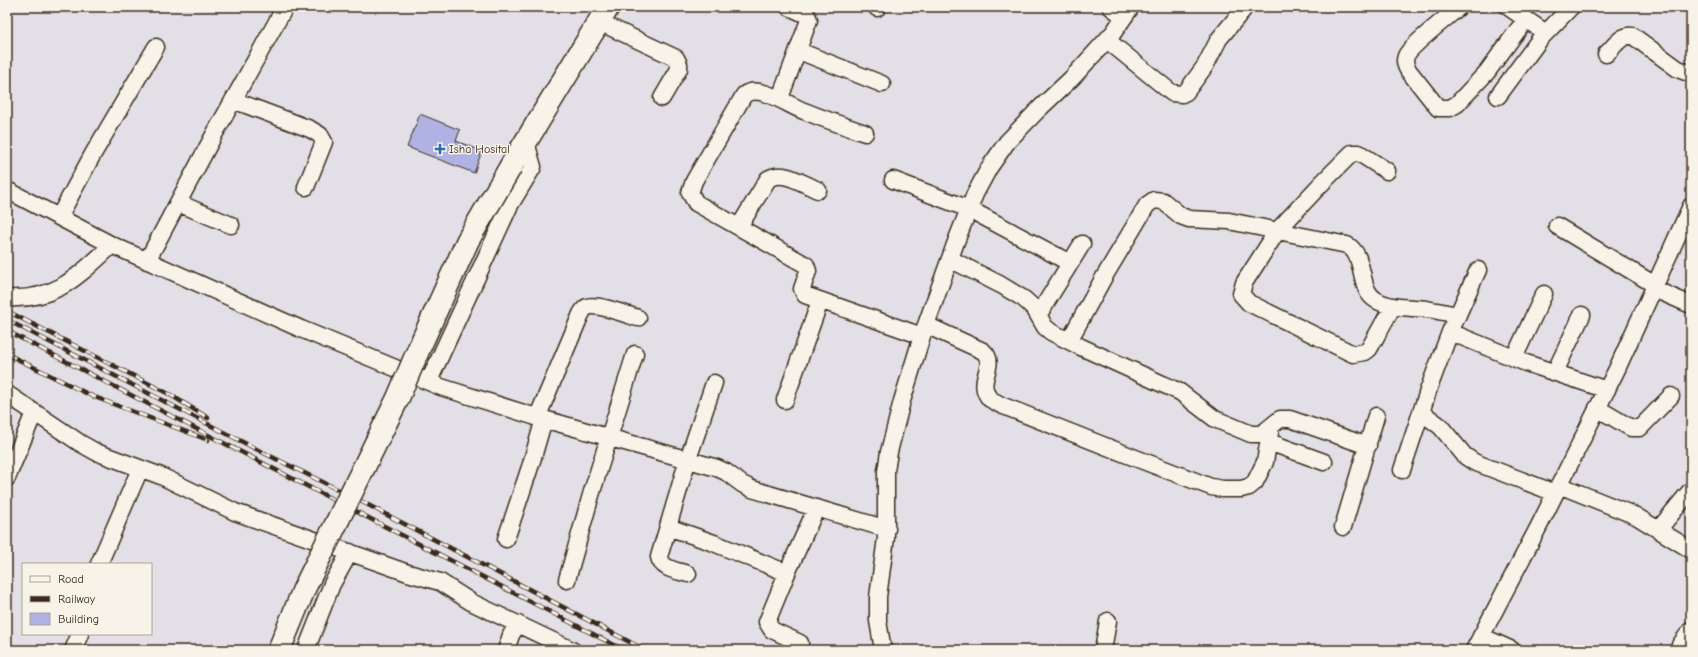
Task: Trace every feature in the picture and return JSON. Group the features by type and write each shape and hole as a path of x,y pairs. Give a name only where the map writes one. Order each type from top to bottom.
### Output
{"highway":[{"path":"279,650 304,589 398,398 468,240 603,14"}],"street":[{"path":"147,261 233,100 285,7"},
{"path":"780,98 799,51 809,20 807,15 789,7"},
{"path":"883,650 878,621 878,597 887,529 886,471 889,452 902,401 924,331 969,210 989,168 1007,142 1072,78 1107,40 1128,12 1112,7"},
{"path":"1508,7 1546,33"},
{"path":"1498,96 1546,33 1571,7"},
{"path":"1454,9 1410,49 1405,59 1405,64 1412,76 1438,108 1444,109 1450,108 1456,104 1488,72 1526,19"},
{"path":"1107,40 1172,93 1182,94 1186,92 1205,66 1219,39 1243,10"},
{"path":"603,14 676,58 680,64 662,98"},
{"path":"1606,54 1623,37 1628,35 1633,36 1678,69 1691,72"},
{"path":"59,217 93,154 156,47"},
{"path":"799,51 882,84"},
{"path":"864,133 802,111 780,98 752,92 744,95 691,187 690,193 696,203 806,265 808,271 802,286 803,293 809,297 924,331 984,351 989,359 984,389 990,399 1060,429 1211,487 1241,489 1249,487 1255,482 1265,462 1270,435 1280,419 1290,419 1368,446"},
{"path":"233,100 310,129 323,138 324,142 306,187"},
{"path":"429,382 510,205 533,167 526,142"},
{"path":"1387,171 1359,153 1352,154 1321,184 1278,230 1244,283 1241,294 1249,303 1353,354 1365,352 1372,345 1393,306"},
{"path":"739,227 768,179 772,176 782,175 818,190"},
{"path":"893,180 969,210 1070,263"},
{"path":"7,190 112,245 147,261 301,330 429,382 541,418 688,459 726,472 742,484 752,489 887,529"},
{"path":"1069,341 1104,277 1143,211 1147,205 1154,200 1163,201 1181,216 1189,219 1219,220 1278,230 1347,245 1354,249 1358,256 1365,282 1375,300 1393,306 1427,309 1458,315"},
{"path":"178,203 231,225"},
{"path":"1474,650 1607,390 1691,206"},
{"path":"1557,226 1654,287 1691,305"},
{"path":"1038,314 1082,244"},
{"path":"7,298 21,299 45,294 58,289 74,279 112,245"},
{"path":"950,259 1024,299 1034,308 1045,327 1069,341 1180,392 1215,419 1251,434 1264,432 1324,462"},
{"path":"1402,470 1450,332 1478,270"},
{"path":"1514,358 1544,294"},
{"path":"785,400 820,301"},
{"path":"506,539 532,464 541,418 581,314 585,308 589,306 597,306 638,318"},
{"path":"1555,372 1582,315"},
{"path":"1450,332 1514,358 1607,390"},
{"path":"567,580 580,531 635,354"},
{"path":"688,574 663,565 660,562 660,552 688,459 714,383"},
{"path":"7,394 96,452 161,476 235,512 408,573 440,582 471,602 572,650"},
{"path":"1598,408 1630,428 1640,428 1671,396"},
{"path":"7,478 34,412"},
{"path":"1421,412 1440,426 1465,456 1474,462 1636,516 1691,550"},
{"path":"1344,527 1376,416"},
{"path":"99,563 140,468"},
{"path":"1659,529 1691,490"},
{"path":"800,643 772,630 767,622 816,509"},
{"path":"668,527 714,543 787,573"},
{"path":"306,650 332,584 350,552"},
{"path":"1103,650 1108,621"},
{"path":"506,650 511,636 518,624"},
{"path":"1679,650 1680,645 1691,630"},
{"path":"73,650 80,635"},
{"path":"1481,636 1512,650"}],"building":[{"path":"420,114 460,130 456,141 482,151 474,173 407,147"}],"railway":[{"path":"7,311 169,394 208,418"},
{"path":"7,320 264,453 351,496 645,650"},
{"path":"7,331 624,650"},
{"path":"7,354 92,396 208,440"}],"place":[{"name":"Isha Hosital","path":"440,149"}]}
